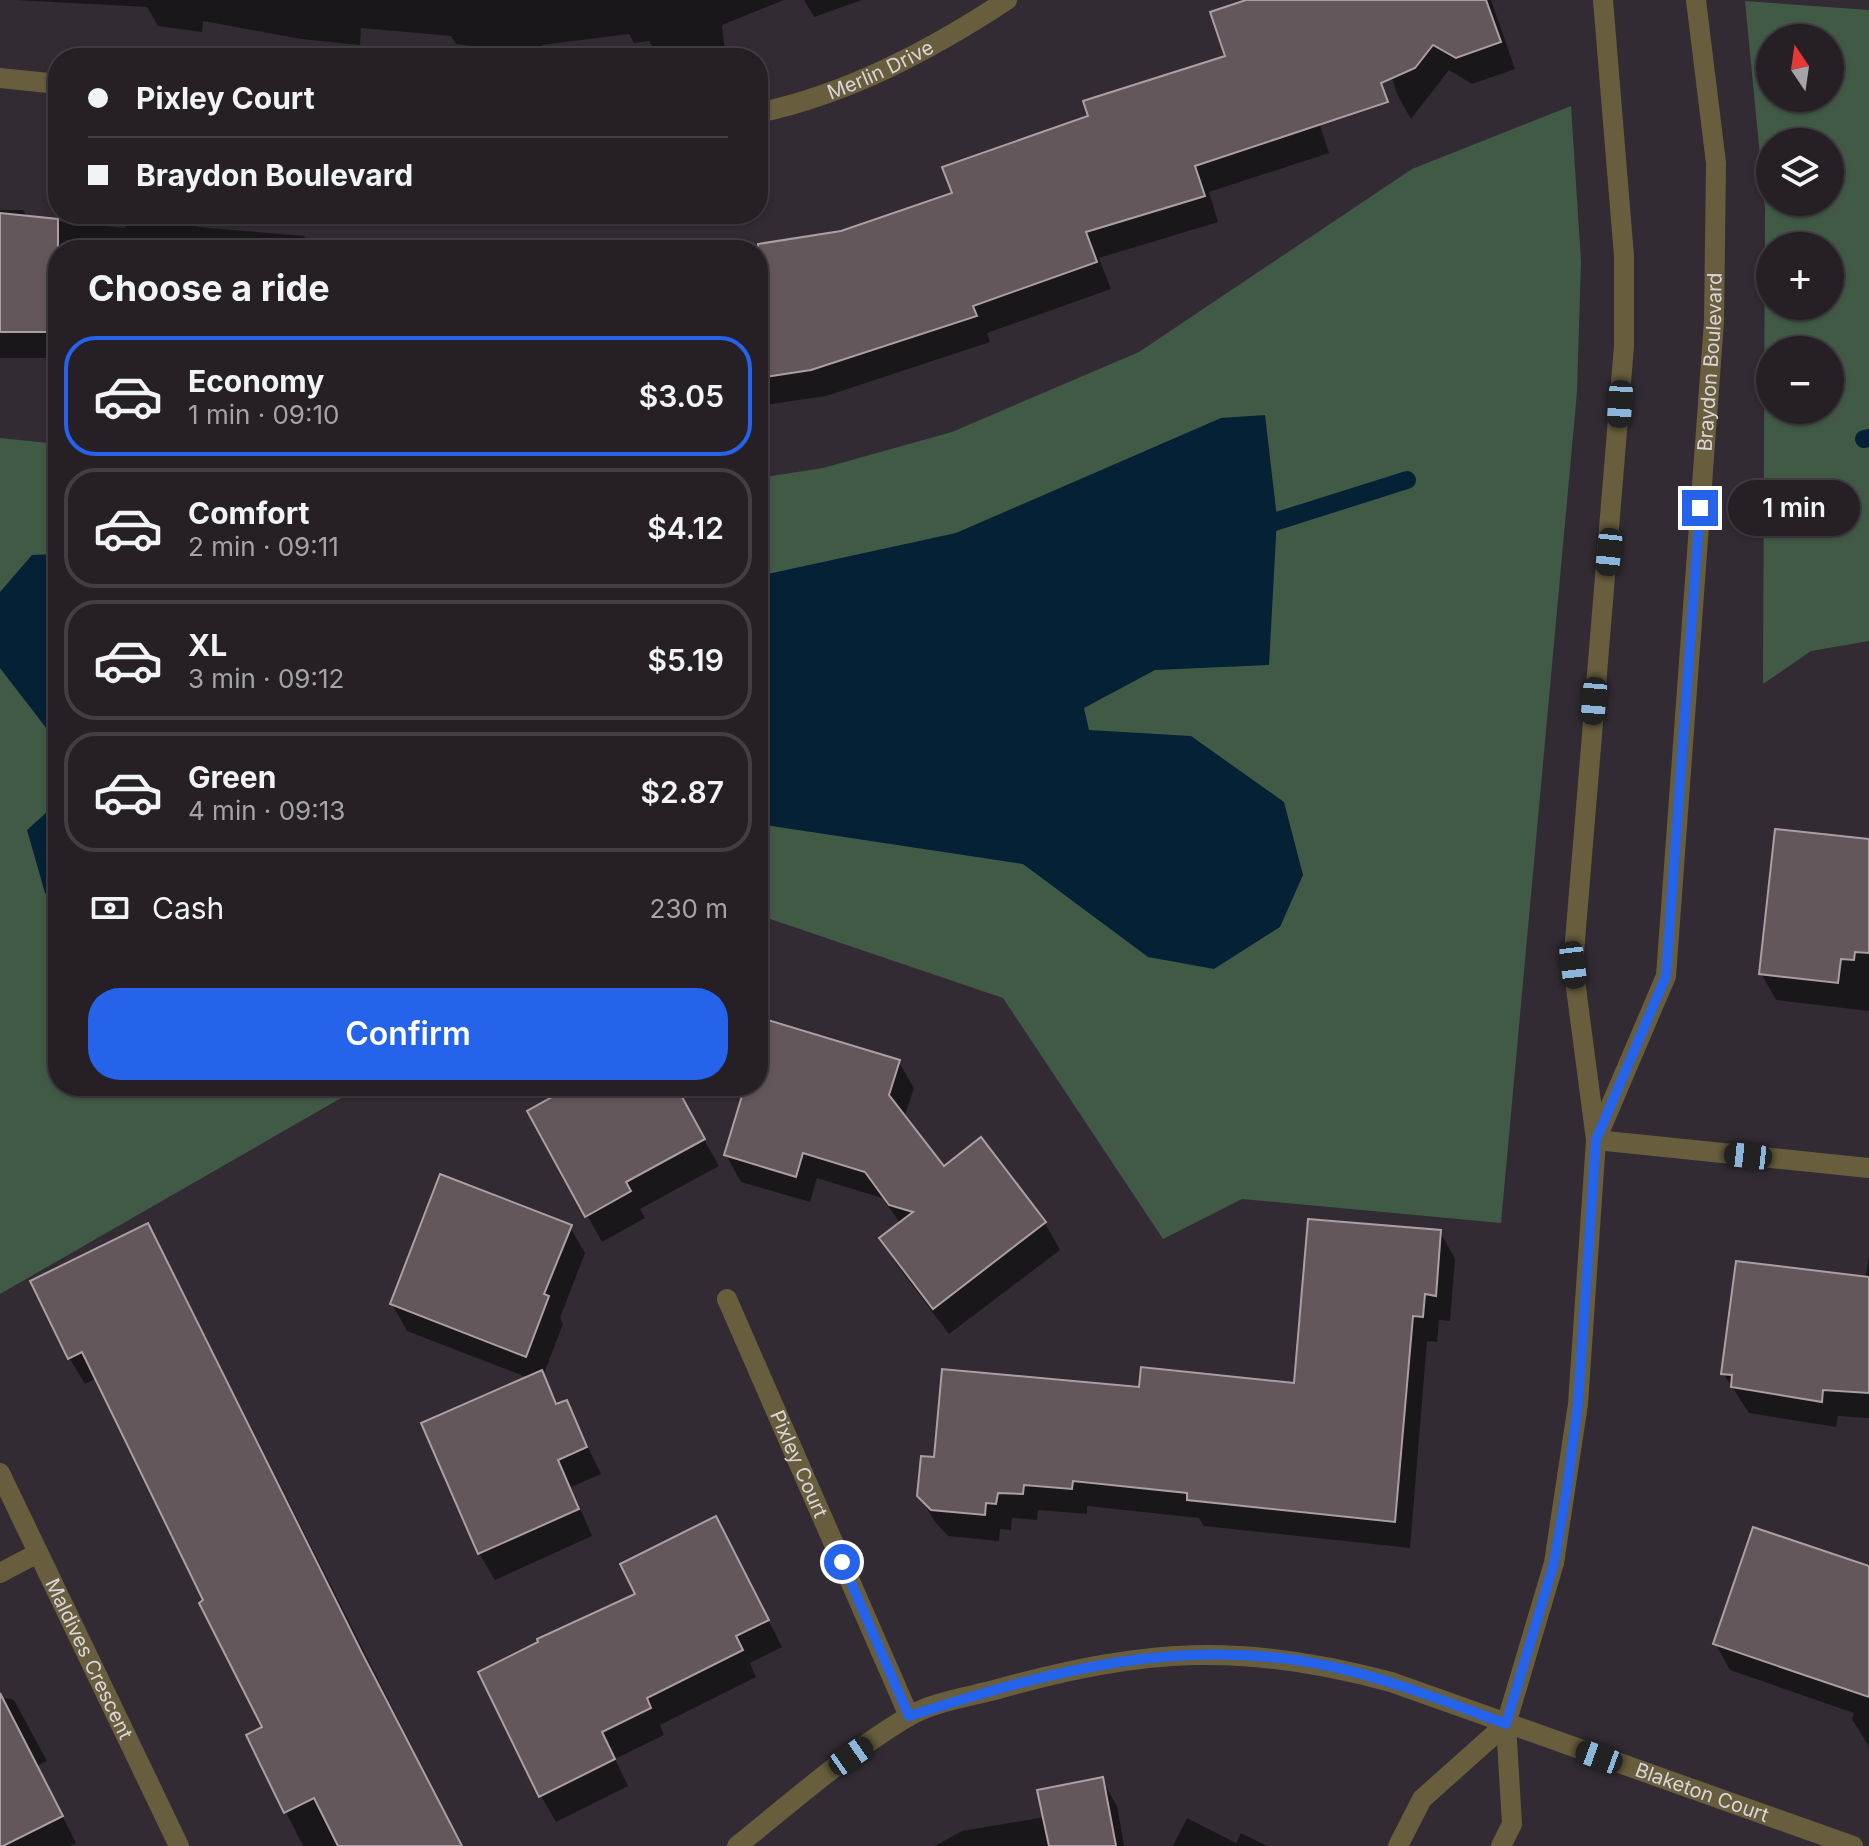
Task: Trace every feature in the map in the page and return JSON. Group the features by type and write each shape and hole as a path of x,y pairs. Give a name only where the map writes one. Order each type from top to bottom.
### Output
{"street":[{"name":"Braydon Boulevard","path":"1501,1846 1512,1824 1506,1724 1554,1563 1567,1488 1578,1404 1596,1140 1573,965 1624,346 1624,256 1603,0"},
{"name":"Braydon Boulevard","path":"1596,1140 1666,976 1714,321 1716,163 1696,0"},
{"name":"Merlin Drive","path":"768,110 901,63 996,3"},
{"path":"0,78 48,83"},
{"path":"1596,1140 1869,1168"},
{"name":"Pixley Court","path":"727,1299 909,1716"},
{"name":"Maldives Crescent","path":"0,1473 179,1846"},
{"path":"0,1573 38,1553"},
{"name":"Blaketon Court","path":"737,1846 851,1756 909,1716 1108,1661 1155,1656 1245,1654 1348,1671 1853,1846"},
{"path":"1398,1846 1422,1799 1506,1724"}],"green space":[{"path":"1745,1 1869,10 1869,641 1811,651 1763,684 1764,424 1844,424 1844,336 1764,336 1765,320 1844,320 1844,232 1765,232 1765,216 1844,216 1844,128 1757,128"},
{"path":"1571,106 1581,261 1577,392 1501,1223 1242,1199 1163,1239 1003,998 768,918 768,476 823,468 952,432 1139,352 1412,169"},
{"path":"0,438 48,443 48,1096 345,1096 0,1294"}],"water":[{"path":"1265,415 1277,518 1269,665 1155,670 1084,708 1089,730 1191,736 1284,802 1303,875 1280,927 1214,969 1148,957 1023,864 768,825 768,574 956,533 1221,418"},
{"path":"48,554 48,730 0,668 0,592 32,555"},
{"path":"48,811 48,896 45,893 27,830"}],"building":[{"path":"1246,0 1486,0 1501,42 1456,58 1433,45 1415,68 1381,83 1388,102 1195,166 1205,196 1086,232 1097,262 973,306 977,316 811,370 768,376 768,242 841,231 952,193 942,167 1088,116 1083,101 1225,56 1210,12"},
{"path":"0,213 48,218 48,224 58,224 58,240 48,240 48,332 0,332"},
{"path":"1775,829 1869,839 1869,953 1855,952 1854,960 1841,959 1838,983 1759,974"},
{"path":"768,1020 900,1060 889,1095 944,1166 981,1137 1046,1222 933,1309 879,1238 913,1212 889,1205 865,1172 803,1153 796,1177 724,1155 742,1096 768,1096"},
{"path":"554,1096 681,1096 705,1139 626,1182 631,1191 585,1217 527,1111"},
{"path":"440,1174 572,1225 544,1294 549,1296 526,1357 390,1304"},
{"path":"1308,1219 1441,1230 1436,1296 1425,1294 1423,1317 1413,1316 1395,1522 1187,1500 1187,1493 1073,1481 1072,1489 1024,1485 1023,1494 998,1493 996,1504 986,1503 985,1515 931,1510 917,1496 921,1456 934,1457 942,1369 1139,1387 1141,1367 1294,1383"},
{"path":"148,1223 362,1653 462,1846 338,1846 314,1798 284,1813 246,1735 262,1727 199,1603 203,1600 82,1352 68,1359 30,1281"},
{"path":"1736,1261 1869,1277 1869,1393 1823,1390 1822,1402 1731,1387 1732,1375 1721,1374"},
{"path":"542,1370 556,1404 567,1400 587,1447 558,1460 579,1509 478,1554 421,1423"},
{"path":"716,1516 769,1620 736,1636 743,1650 647,1698 651,1708 602,1732 615,1759 539,1797 478,1672 538,1642 537,1639 635,1594 620,1564"},
{"path":"1753,1527 1869,1566 1869,1697 1713,1644"},
{"path":"0,1693 63,1816 3,1846 0,1846"},
{"path":"1103,1777 1116,1846 1049,1846 1037,1790"}],"waterway":[{"path":"1864,439 1869,438"},
{"path":"1255,528 1407,480"}],"route":[{"path":"842,1562 909,1716 1108,1661 1155,1656 1245,1654 1334,1667 1391,1682 1506,1724 1554,1563 1567,1488 1578,1404 1596,1140 1666,976 1700,508"}]}
